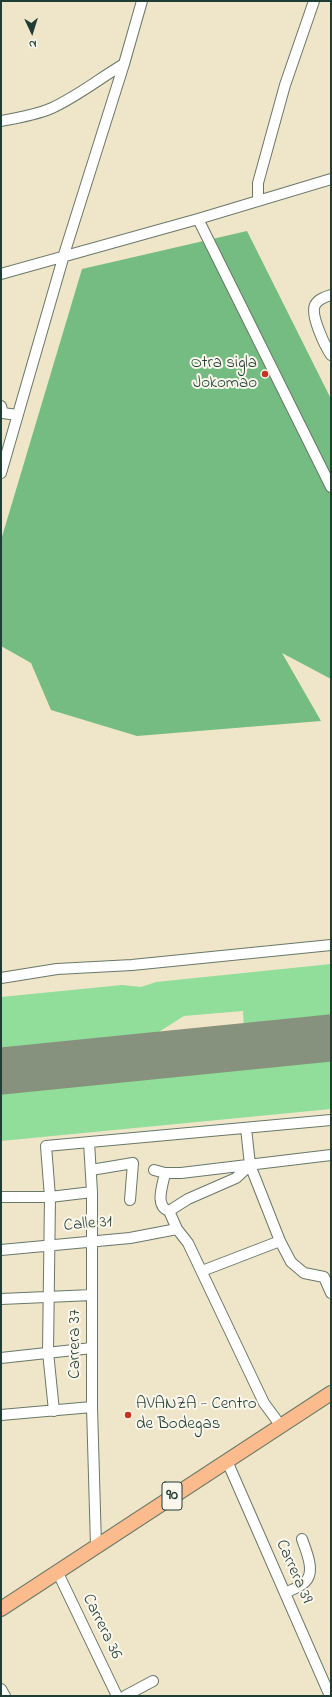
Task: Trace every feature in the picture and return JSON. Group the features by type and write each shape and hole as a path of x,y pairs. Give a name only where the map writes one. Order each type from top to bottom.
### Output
{"highway":[{"name":"90","path":"1,1607 14,1600 331,1393"}],"street":[{"path":"1,473 64,256 124,64 142,1"},
{"path":"258,200 258,183 285,85 314,1"},
{"path":"1,121 25,117 51,108 75,95 124,64"},
{"path":"1,274 198,219 331,179"},
{"path":"198,219 331,487"},
{"path":"331,295 320,299 315,305 313,314 331,355"},
{"path":"1,406 3,413 18,415"},
{"path":"1,978 58,969 132,965 331,945"},
{"path":"54,1411 48,1352 50,1298 50,1197 46,1146 331,1120"},
{"path":"246,1128 250,1165 280,1241 291,1262 304,1274 324,1277 331,1293"},
{"name":"Carrera 37","path":"89,1142 92,1192 92,1407 96,1546"},
{"path":"154,1170 165,1173 250,1165 331,1155"},
{"path":"91,1170 133,1163 130,1200"},
{"path":"169,1211 188,1199 236,1178 250,1165"},
{"path":"165,1173 160,1198 161,1206 164,1210 169,1211 177,1229 188,1243 264,1403 281,1426"},
{"path":"1,1197 50,1197 92,1192"},
{"name":"Calle 31","path":"1,1250 130,1238 177,1229"},
{"path":"202,1271 280,1241"},
{"path":"1,1299 92,1295"},
{"path":"1,1358 92,1348"},
{"path":"1,1415 92,1407"},
{"name":"Carrera 39","path":"227,1461 330,1696"},
{"path":"285,1593 305,1582 310,1572 308,1558 302,1539"},
{"name":"Carrera 36","path":"57,1571 117,1696"},
{"path":"125,1696 153,1680"},
{"path":"1,1689 5,1696"}],"green space":[{"path":"247,231 331,399 331,679 282,653 321,721 137,736 51,710 31,663 1,646 1,540 82,269"},
{"path":"331,964 331,1023 244,1030 243,1011 184,1016 143,1042 1,1056 1,997 122,985 141,987 156,982"},
{"path":"331,1055 331,1109 1,1141 1,1088"}],"runway":[{"path":"1,1071 331,1038"}],"place":[{"name":"Otra sigla Jokomao","path":"265,374"},
{"name":"AVANZA - Centro de Bodegas","path":"128,1415"}]}
